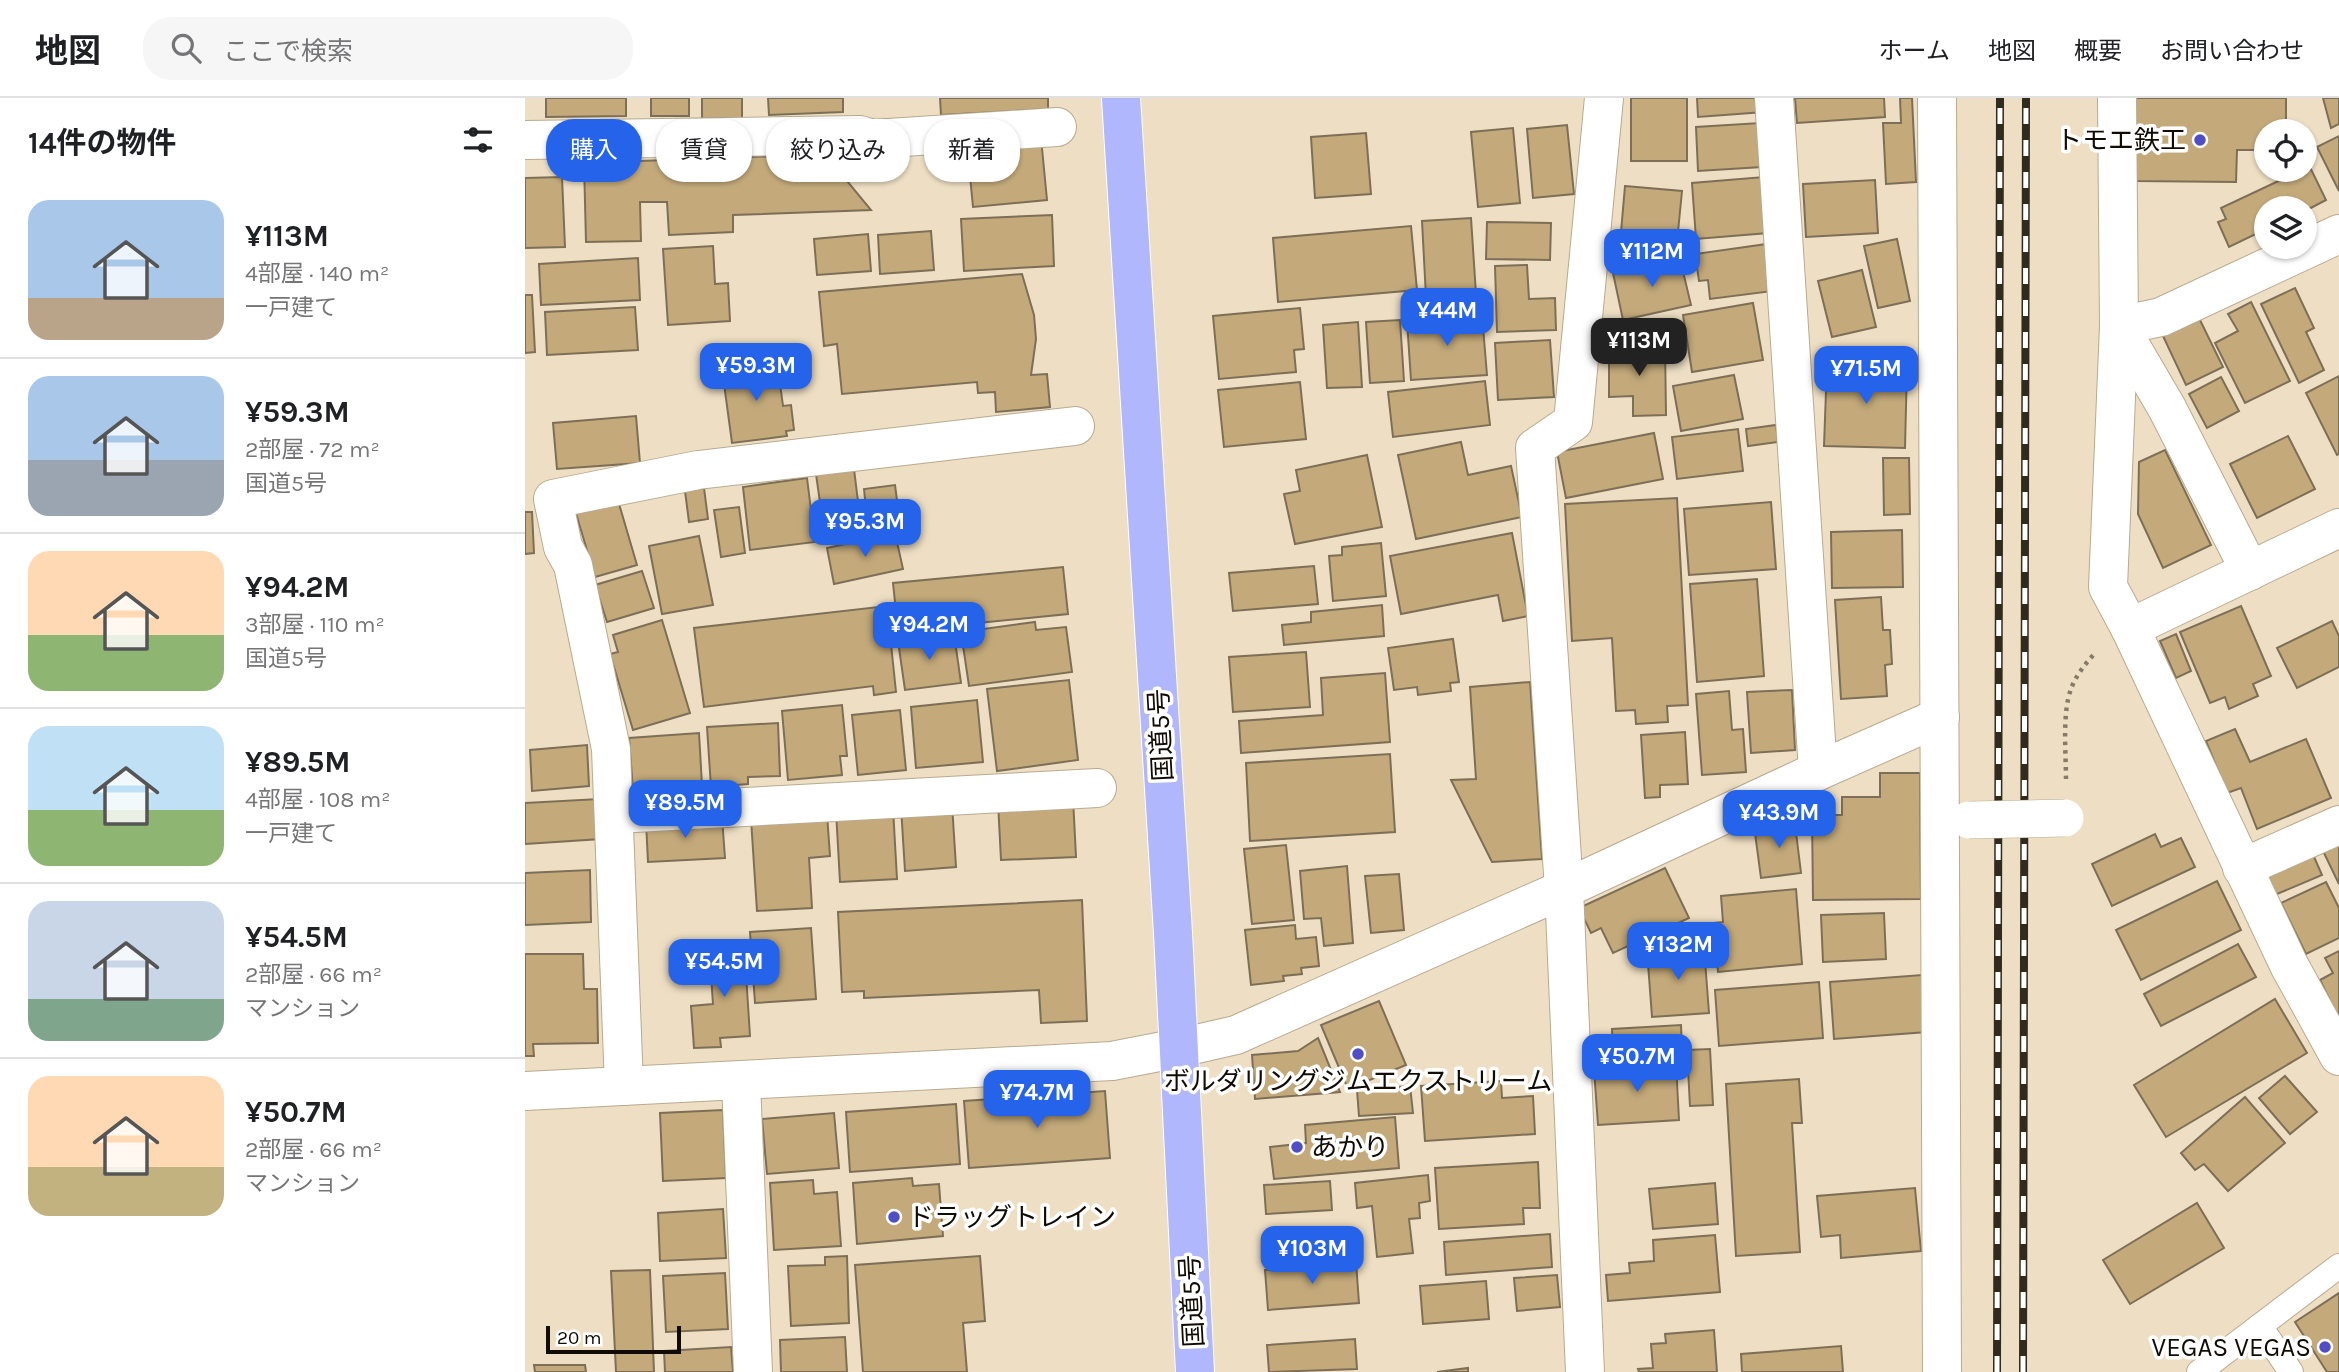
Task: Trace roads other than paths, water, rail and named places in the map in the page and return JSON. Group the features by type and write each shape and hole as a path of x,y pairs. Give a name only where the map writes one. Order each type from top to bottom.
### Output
{"highway":[{"name":"国道5号","path":"1121,98 1179,1048 1195,1372"}],"street":[{"path":"1585,1372 1564,889 1535,447 1573,422 1604,98"},
{"path":"1773,98 1818,771"},
{"path":"1937,98 1942,1372"},
{"path":"2117,98 2119,326 2108,587 2130,628 2289,965 2339,1056"},
{"path":"525,140 860,135 873,139 1057,127"},
{"path":"2119,326 2161,317 2339,234"},
{"path":"2119,326 2167,408 2250,571"},
{"path":"624,1086 611,749 573,565 539,500 698,470 1075,426"},
{"path":"2130,628 2339,528"},
{"path":"525,1091 1112,1061 1236,1035 1940,717"},
{"path":"615,814 1097,788"},
{"path":"1969,820 2065,818"},
{"path":"2242,868 2339,825"},
{"path":"741,1082 753,1372"}],"lane":[{"path":"2199,1372 2339,1266"},
{"path":"2260,1326 2291,1372"}],"railway":[{"path":"1997,1372 2000,98"},
{"path":"2023,1372 2026,98"}],"place":[{"name":"トモエ鉄工","path":"2200,140"},
{"name":"ボルダリングジムエクストリーム","path":"1358,1054"},
{"name":"あかり","path":"1297,1147"},
{"name":"ドラッグトレイン","path":"894,1217"},
{"name":"VEGAS VEGAS","path":"2325,1347"}]}
